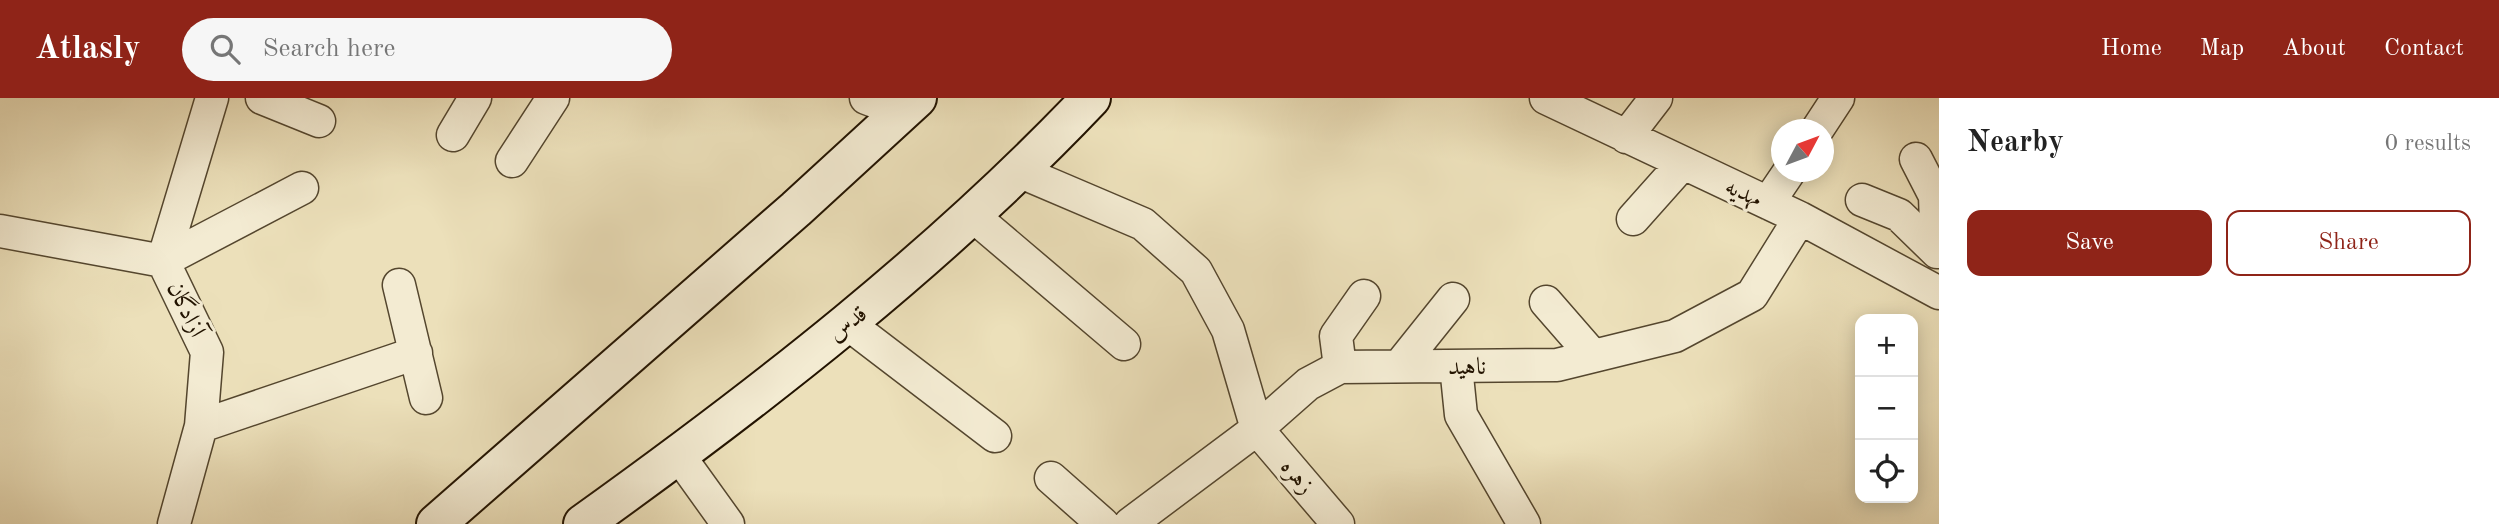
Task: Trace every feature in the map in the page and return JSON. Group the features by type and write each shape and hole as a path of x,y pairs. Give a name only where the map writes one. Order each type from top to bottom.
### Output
{"main road":[{"name":"قدس","path":"583,524 847,323 1021,172 1091,98"},
{"path":"436,524 910,105"}],"street":[{"name":"آزادگان","path":"174,524 201,426 207,352 163,261 212,98"},
{"path":"262,98 318,121"},
{"path":"512,161 553,98"},
{"path":"866,98 910,105"},
{"name":"مهدیه","path":"1546,98 1800,218 1910,274 1939,293"},
{"path":"1626,137 1657,98"},
{"path":"1824,119 1838,98"},
{"path":"453,135 463,101"},
{"path":"1916,159 1935,196 1938,252"},
{"path":"1633,219 1682,164"},
{"path":"1021,172 1143,224 1196,271 1228,330 1257,429"},
{"path":"1768,203 1782,182"},
{"path":"0,231 163,261 302,188"},
{"path":"1862,200 1899,215 1938,252"},
{"path":"972,215 1124,344"},
{"name":"ناهید","path":"1130,524 1257,429 1308,384 1340,367 1557,365 1675,336 1752,295 1800,218"},
{"path":"1910,274 1938,252"},
{"path":"399,285 426,398"},
{"path":"1340,367 1336,337 1364,296"},
{"path":"1401,365 1453,299"},
{"path":"1546,302 1593,356"},
{"path":"847,323 995,436"},
{"path":"201,426 416,353"},
{"path":"1456,366 1461,415 1524,524"},
{"name":"زهره","path":"1257,429 1338,524"},
{"path":"677,453 729,524"},
{"path":"1051,478 1104,524"}]}
